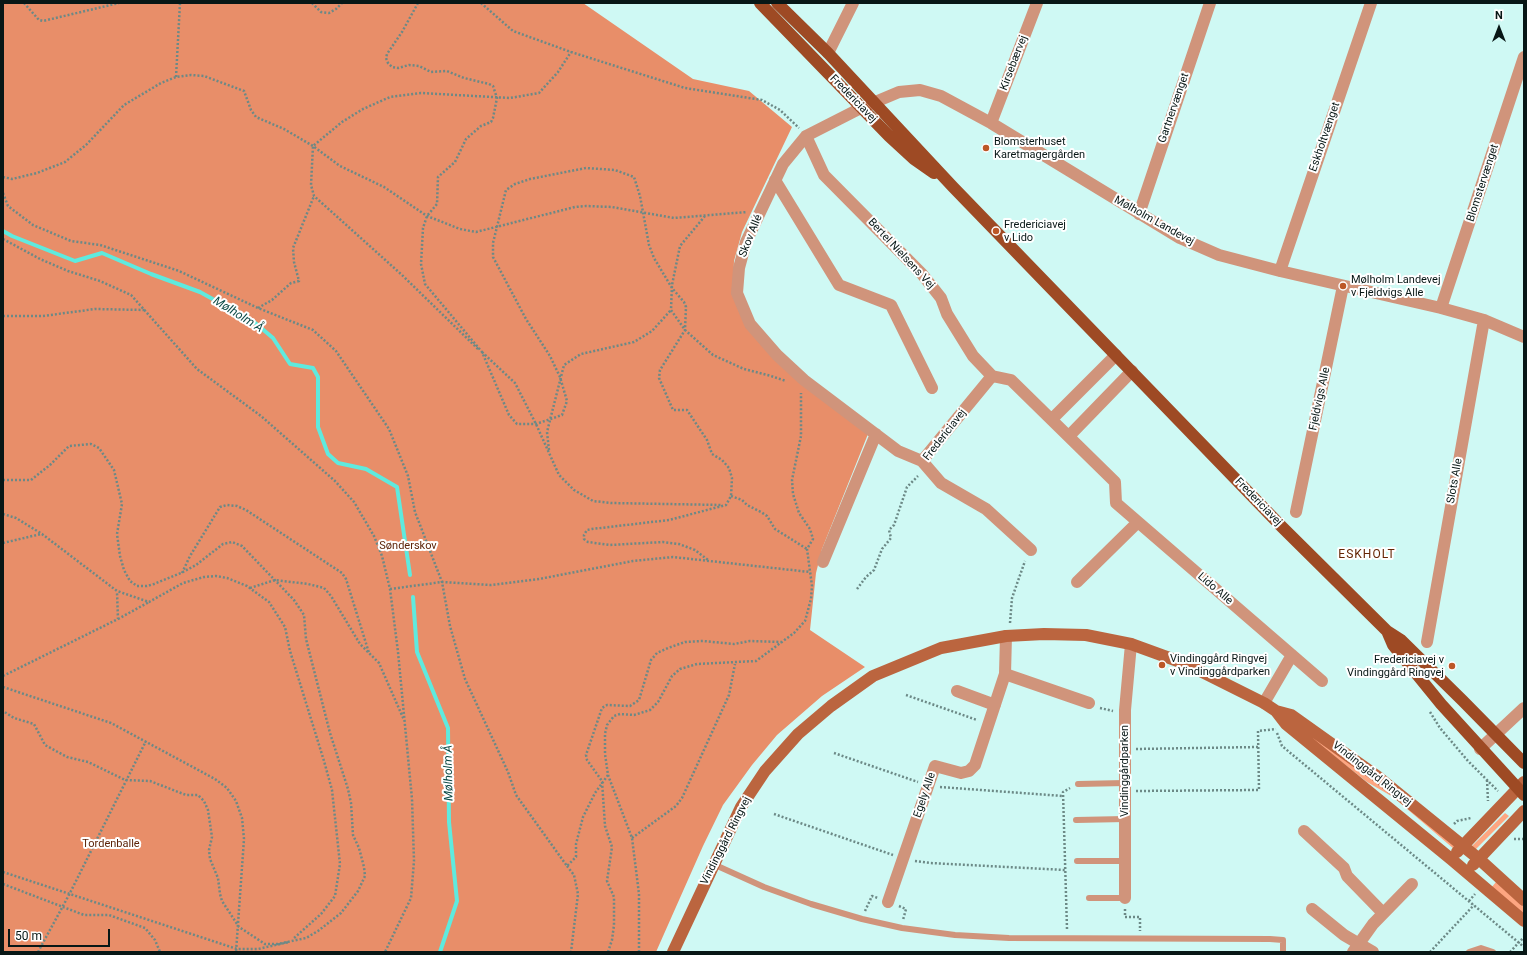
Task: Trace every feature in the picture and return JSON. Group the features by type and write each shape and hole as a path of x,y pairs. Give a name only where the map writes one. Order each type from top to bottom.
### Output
{"main road":[{"name":"Fredericiavej","path":"760,3 861,108 914,159 953,187"},
{"name":"Fredericiavej","path":"778,3 828,53 953,187 1282,526 1387,631 1400,640 1524,763"},
{"name":"Fredericiavej","path":"1387,631 1393,645 1480,750 1522,788"}],"street":[{"path":"828,53 853,3"},
{"name":"Kirsebærvej","path":"991,123 1037,3"},
{"name":"Gartnervænget","path":"1138,214 1210,3"},
{"name":"Eskholtvænget","path":"1280,271 1371,3"},
{"name":"Blomstervænget","path":"1441,308 1524,57"},
{"name":"Mølholm Landevej","path":"873,102 899,92 920,90 941,96 991,123 1138,214 1180,238 1219,255 1280,271 1441,308 1484,320 1524,338"},
{"name":"Skov Allé","path":"873,102 806,136 783,164 746,242 739,268 737,293 750,324 777,355 804,380 898,451 924,464"},
{"name":"Bertel Nielsens Vej","path":"806,136 824,175 922,274 941,298 947,314 973,356 992,376"},
{"path":"775,180 839,285 890,304 932,388"},
{"name":"Fjeldvigs Alle","path":"1296,512 1343,286"},
{"name":"Slots Alle","path":"1427,642 1484,320"},
{"path":"1052,419 1116,355"},
{"path":"992,376 1011,380 1070,436 1132,371"},
{"name":"Fredericiavej","path":"992,376 924,464 941,482 986,509 1031,550"},
{"path":"823,562 876,434"},
{"name":"Lido Alle","path":"1070,436 1115,482 1116,503 1322,681"},
{"path":"1077,582 1138,522"},
{"name":"Vindinggård Ringvej","path":"673,952 741,807 766,771 798,734 831,706 873,676 941,648 1008,636 1086,635 1131,644 1186,664 1264,703 1276,711 1286,724 1467,872 1524,921"},
{"name":"Egely Alle","path":"888,902 935,766 961,773 969,771 975,765 1005,674 1008,636"},
{"name":"Vindinggårdparken","path":"1126,898 1125,710 1131,644"},
{"path":"1264,703 1292,655"},
{"path":"1005,674 1089,703"},
{"path":"956,691 995,705"},
{"path":"1480,750 1524,708"},
{"name":"Vindinggård Ringvej","path":"1276,711 1292,715 1378,777 1479,859 1524,900"},
{"path":"1451,859 1506,800 1522,788"},
{"path":"1467,872 1524,811"},
{"path":"1304,831 1344,868 1347,876 1383,913"},
{"path":"1356,947 1383,913 1412,884"},
{"path":"1312,909 1344,935 1356,947 1373,952"}],"lane":[{"path":"1078,784 1125,787"},
{"path":"1076,820 1125,819"},
{"path":"1077,861 1126,861"},
{"path":"713,864 764,887 811,904 862,919 902,928 955,935 1067,940 1270,939 1283,940 1283,952"},
{"path":"1089,898 1126,898"},
{"path":"1469,952 1482,948 1493,952"}],"path":[{"path":"24,3 39,20 43,21 119,3"},
{"path":"176,77 180,3"},
{"path":"312,3 321,12 329,13 336,10 342,3"},
{"path":"418,3 406,26 387,54 386,58 388,63 392,67 398,68 409,65 420,66 431,72 447,71 470,80 489,84 493,86 497,98 491,122 481,126 466,138 455,162 438,177 437,204 427,216 423,228 421,264 425,284 482,352 509,415 517,424 536,424 562,415 566,408 567,401 560,377 550,356 526,320 493,257 493,243 506,190 515,184 530,179 586,168 615,170 634,177 640,196 642,212 654,258 672,288 684,302 686,307 684,330 660,370 659,378 673,410 688,410 707,440 712,454 722,460 729,468 732,478 731,496 726,505 669,520 587,530 584,535 584,539 588,542 610,545 662,542 679,544 695,550 708,560"},
{"path":"481,3 513,31 571,52 685,88 762,100 780,110 806,136"},
{"path":"571,52 558,72 539,93 510,98 421,93 390,97 363,109 342,122 313,146 311,184 314,196 402,275 470,343 482,352 515,383 550,452 559,475 574,490 593,501 611,503 726,505"},
{"path":"3,177 12,179 37,173 65,162 86,145 124,105 145,92 176,77 204,76 244,91 251,110 256,117 284,129 313,146 340,166 384,187 427,216 460,229 476,232 575,207 612,207 674,218 761,211"},
{"path":"3,193 8,206 33,225 70,241 100,245 179,271 258,308 313,330 336,351 389,429 408,476 415,512 442,582 450,626 465,679 508,772 516,795 574,875 578,894 572,952"},
{"path":"258,308 272,300 291,283 299,281 294,262 293,248 314,196"},
{"path":"639,952 639,894 632,838 608,775 605,754 605,734 607,724 614,716 620,714 634,715 650,710 658,702 672,676 680,669 697,664 735,664 761,659 794,633 806,619 811,599 812,586 807,549 813,539 810,529 799,513 793,494 792,480 801,436 801,393 804,380 787,382 744,369 713,355 684,330 671,310 672,288 680,246 705,216"},
{"path":"3,240 40,259 68,271 100,281 131,295 146,310 197,369 261,416 335,481 354,502 374,536 382,556 390,589 412,799 414,868 411,898 386,952"},
{"path":"3,316 43,316 95,309 146,310"},
{"path":"550,452 547,432 564,365 581,354 634,342 652,331 671,310"},
{"path":"3,480 31,480 50,465 69,446 91,444 100,448 114,470 122,504 117,534 120,556 124,570 130,580 137,586 147,586 181,573 196,565 223,544 232,542 242,546 294,600 304,615 306,639 328,726 348,789 351,803 353,835 359,848 365,876 358,890 341,912 318,931 306,938 265,944 239,927 226,908 220,894 218,878 210,859 209,850 212,837 211,826 204,801 198,795 186,795 150,781 125,780 88,762 67,757 45,745 34,724 14,718 3,712"},
{"path":"857,589 866,577 874,570 882,550 891,538 889,530 894,525 906,487 924,464"},
{"path":"731,496 742,500 747,505 767,516 775,529 807,549"},
{"path":"181,573 220,507 227,504 237,506 246,510 342,573 346,579 369,653"},
{"path":"3,514 16,518 42,534 117,591 149,602"},
{"path":"3,543 42,534"},
{"path":"1008,636 1012,598 1031,550"},
{"path":"390,589 442,582 491,585 539,579 633,561 673,557 810,572"},
{"path":"3,676 118,619 183,584 204,577 216,576 227,578 250,588 269,602 285,627 290,651 324,761 334,805 340,864 335,896 321,914 292,940 286,944 236,951 70,893 3,872"},
{"path":"250,588 275,580 308,584 324,588 331,596 360,644 379,663 405,722"},
{"path":"117,591 118,619"},
{"path":"608,952 613,933 614,897 607,881 612,848 605,826 602,782 587,760 586,755 602,708 607,705 630,706 639,700 651,660 657,653 685,642 703,641 734,644 750,641 781,642"},
{"path":"632,838 676,806 682,798 729,695 735,664"},
{"path":"3,687 111,723 215,779 227,788 236,801 242,818 244,839 239,927 236,951"},
{"path":"906,695 989,724"},
{"path":"1089,703 1108,711 1125,710"},
{"path":"1427,708 1440,728 1506,800"},
{"path":"1276,711 1278,724 1276,729 1277,736 1282,746 1524,947"},
{"path":"1125,787 1259,790 1258,731 1276,729"},
{"path":"38,952 70,893 125,780 146,741"},
{"path":"1125,749 1258,747"},
{"path":"567,866 576,857 576,844 583,817 602,782 608,775"},
{"path":"1487,780 1489,805"},
{"path":"1067,940 1063,792 1078,784"},
{"path":"1512,839 1524,839"},
{"path":"3,884 84,915 109,915 145,928 155,940 160,952"},
{"path":"862,919 872,896 906,909 902,928"},
{"path":"1126,898 1126,917 1140,917 1140,939"},
{"path":"1430,952 1474,905"},
{"path":"1510,952 1524,937"}],"shaded area":[{"path":"1288,720 1376,779 1456,847 1454,849 1393,797 1367,782"},
{"path":"1505,813 1509,816 1476,849 1473,849 1472,846"},
{"path":"1496,882 1524,907 1524,914 1491,888"}],"green space":[{"name":"Sønderskov","path":"3,3 583,3 693,79 749,91 792,127 742,232 734,261 733,295 752,334 868,434 822,549 816,573 810,630 865,667 822,696 777,735 752,765 723,805 656,952 3,952"}],"waterway":[{"name":"Mølholm Å","path":"3,231 75,261 102,253 151,274 200,292 254,322 273,338 290,364 313,368 318,377 318,427 328,454 338,463 366,469 397,487 410,575"},
{"name":"Mølholm Å","path":"413,597 417,652 448,728 449,822 457,901 440,952"}],"place":[{"name":"Blomsterhuset Karetmagergården","path":"986,148"},
{"name":"Fredericiavej v Lido","path":"996,231"},
{"name":"Mølholm Landevej v Fjeldvigs Alle","path":"1343,286"},
{"name":"Vindinggård Ringvej v Vindinggårdparken","path":"1162,665"},
{"name":"Fredericiavej v Vindinggård Ringvej","path":"1452,666"}],"district":[{"name":"ESKHOLT","path":"1367,555"}],"park label":[{"name":"Tordenballe","path":"111,844"}]}
